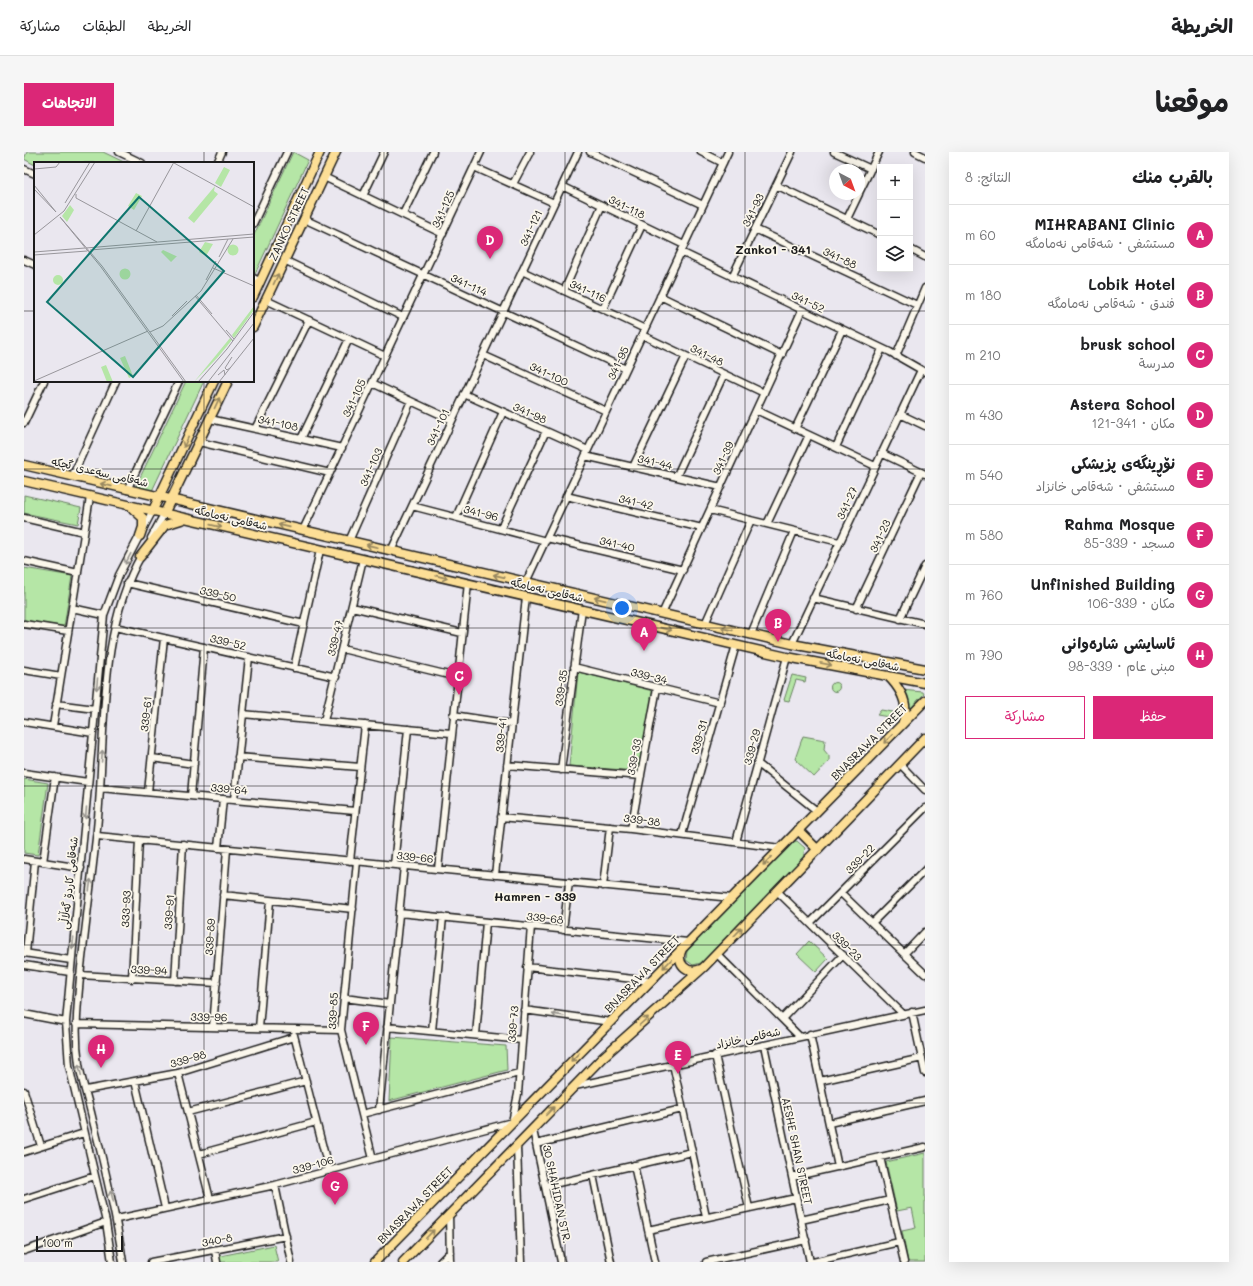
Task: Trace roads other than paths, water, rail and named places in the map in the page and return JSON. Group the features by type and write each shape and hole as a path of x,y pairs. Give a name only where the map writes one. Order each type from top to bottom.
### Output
{"main road":[{"name":"ZANKO STREET","path":"254,291 256,280 320,152"},
{"name":"ZANKO STREET","path":"254,325 336,152"},
{"path":"152,512 214,382"},
{"path":"24,481 164,514 228,382"},
{"path":"130,490 158,492 178,458"},
{"name":"شەقامی سەعدی گچکە","path":"24,465 171,500"},
{"path":"183,476 177,490 180,498 215,506 236,515"},
{"name":"شەقامی نەمامگە","path":"171,500 792,644 924,668"},
{"path":"119,504 135,510 142,515 144,525 140,536"},
{"name":"شەقامی نەمامگە","path":"164,514 736,645 925,684"},
{"path":"140,556 167,524 179,520 196,521"},
{"path":"428,574 431,560"},
{"path":"560,604 564,591"},
{"path":"887,675 894,682 906,706 907,713 903,724"},
{"name":"BNASRAWA STREET","path":"375,1262 925,701"},
{"path":"403,1262 602,1058 717,954 925,738"},
{"path":"798,830 818,850"},
{"path":"685,945 680,957 684,967 695,971 704,967"}],"street":[{"path":"119,152 140,162"},
{"path":"217,162 222,152"},
{"path":"254,222 287,152"},
{"path":"363,196 384,152"},
{"path":"403,214 433,152"},
{"name":"341-125","path":"423,274 481,152"},
{"path":"513,184 530,152"},
{"name":"341-121","path":"503,312 578,152"},
{"path":"590,152 703,205"},
{"path":"700,152 723,162"},
{"name":"341-95","path":"526,582 728,152"},
{"name":"341-93","path":"732,277 792,152"},
{"path":"834,152 871,170"},
{"path":"865,182 879,152"},
{"path":"915,152 925,157"},
{"path":"474,167 554,203"},
{"path":"24,169 34,174"},
{"path":"324,177 443,234"},
{"path":"776,185 877,234"},
{"name":"341-118","path":"562,186 684,246"},
{"path":"846,219 856,200"},
{"path":"564,290 602,205"},
{"name":"341-114","path":"304,219 626,369"},
{"path":"603,309 642,225"},
{"name":"341-88","path":"755,229 917,305"},
{"path":"913,250 925,256"},
{"name":"341-52","path":"681,252 882,349 923,371"},
{"path":"284,260 403,317"},
{"name":"341-116","path":"522,271 645,328"},
{"name":"341-105","path":"303,530 423,274"},
{"path":"896,356 925,288"},
{"path":"660,296 782,355"},
{"path":"266,300 385,356"},
{"name":"341-39","path":"662,614 802,310"},
{"name":"341-101","path":"391,551 503,312"},
{"path":"255,429 309,320"},
{"path":"796,428 842,330"},
{"name":"341-48","path":"642,335 764,393"},
{"path":"301,438 349,339"},
{"path":"836,447 882,349"},
{"name":"341-100","path":"483,355 606,412"},
{"path":"633,467 686,356"},
{"name":"341-27","path":"792,644 881,453 923,371"},
{"path":"676,477 724,374"},
{"path":"24,423 44,382"},
{"path":"72,477 116,382"},
{"path":"130,490 179,382"},
{"path":"372,383 452,420"},
{"name":"341-98","path":"464,394 546,431 587,453"},
{"name":"341-103","path":"349,541 411,402"},
{"path":"756,410 875,466"},
{"path":"456,517 503,412"},
{"path":"900,414 925,426"},
{"name":"341-108","path":"210,419 342,448"},
{"path":"501,528 546,431"},
{"path":"767,524 810,435"},
{"path":"199,442 330,473"},
{"name":"341-44","path":"587,453 633,467 721,487"},
{"path":"881,453 923,473"},
{"name":"341-23","path":"856,609 923,473"},
{"name":"341-42","path":"566,496 702,528"},
{"path":"53,726 90,497"},
{"name":"341-96","path":"412,506 546,539"},
{"path":"710,510 839,542"},
{"name":"شەقامی کاردۆ گەڵاڵی","path":"112,1262 106,1222 69,1066 66,1022 104,615 119,575 152,512"},
{"name":"شەقامی کاردۆ گەڵاڵی","path":"124,1262 117,1219 79,1065 76,1024 88,900 97,836 107,685 115,627 120,604 127,583 140,556 164,514"},
{"path":"24,518 84,532"},
{"path":"704,624 752,520"},
{"path":"751,634 794,531"},
{"name":"341-40","path":"546,539 682,570"},
{"path":"294,668 320,550"},
{"name":"339-47","path":"324,721 336,677 363,559"},
{"path":"24,562 78,573"},
{"path":"900,619 925,566"},
{"name":"339-50","path":"127,583 304,624"},
{"path":"438,869 451,733 468,583"},
{"name":"339-41","path":"495,875 526,597"},
{"path":"813,598 925,624"},
{"path":"72,608 104,615"},
{"path":"352,608 462,633"},
{"name":"339-35","path":"561,770 582,610"},
{"path":"24,624 68,631"},
{"name":"339-52","path":"115,627 336,677"},
{"name":"339-61","path":"148,792 164,638"},
{"name":"339-31","path":"682,835 736,645"},
{"path":"191,796 204,647"},
{"path":"342,650 457,677"},
{"name":"339-29","path":"736,842 787,656"},
{"path":"234,800 248,657"},
{"name":"339-34","path":"574,667 720,703"},
{"path":"24,670 61,676"},
{"name":"339-33","path":"631,829 657,688"},
{"path":"56,704 95,709"},
{"path":"243,714 451,733"},
{"path":"453,715 512,724"},
{"path":"24,722 93,733"},
{"path":"350,861 365,725"},
{"path":"394,865 408,729"},
{"path":"238,757 360,767"},
{"path":"152,758 194,764"},
{"path":"758,764 817,811"},
{"path":"900,764 925,790"},
{"path":"507,765 641,776"},
{"path":"24,772 88,782"},
{"path":"44,862 55,777"},
{"name":"339-64","path":"100,788 355,811"},
{"path":"218,848 223,799"},
{"name":"339-22","path":"810,923 925,808"},
{"name":"339-38","path":"501,817 631,829 780,848"},
{"path":"603,886 610,827"},
{"name":"339-66","path":"97,836 732,898"},
{"name":"333-93","path":"132,979 139,840"},
{"name":"339-91","path":"175,981 183,844"},
{"name":"339-89","path":"213,1027 227,849"},
{"path":"24,859 81,868"},
{"path":"35,861 27,907 25,953 71,960"},
{"name":"339-85","path":"357,861 341,1030 373,1159"},
{"path":"379,1110 404,866"},
{"path":"872,923 925,870"},
{"path":"563,930 569,882"},
{"name":"339-23","path":"777,891 902,1014"},
{"path":"840,893 925,974"},
{"path":"223,896 353,909"},
{"path":"78,900 88,900"},
{"path":"259,1028 270,901"},
{"name":"339-68","path":"399,913 531,926 685,945"},
{"path":"432,1031 443,917"},
{"path":"476,1035 486,922"},
{"name":"339-73","path":"512,1122 518,1094 531,926"},
{"path":"904,954 925,932"},
{"path":"717,954 800,1037"},
{"path":"782,1019 842,955"},
{"path":"24,965 70,972"},
{"path":"528,967 650,981"},
{"name":"339-94","path":"80,975 217,983"},
{"path":"344,998 390,1004"},
{"path":"524,1010 611,1022"},
{"name":"شەقامی خانزاد","path":"575,1086 925,1010"},
{"path":"912,1012 925,1073"},
{"path":"24,1014 66,1022"},
{"name":"339-96","path":"76,1024 341,1030"},
{"path":"388,1027 522,1040"},
{"path":"294,1029 294,1037 329,1171"},
{"path":"810,1034 838,1167"},
{"name":"339-98","path":"86,1090 178,1073 294,1037"},
{"name":"AESHE SHAN STREET","path":"764,1045 796,1198 812,1262"},
{"path":"715,1055 748,1208"},
{"path":"820,1081 922,1058"},
{"path":"673,1064 706,1217"},
{"path":"178,1073 210,1199"},
{"path":"362,1114 519,1073"},
{"path":"135,1081 166,1208"},
{"path":"188,1112 306,1081"},
{"path":"24,1093 42,1146"},
{"path":"828,1123 925,1101"},
{"path":"536,1144 682,1109"},
{"path":"199,1154 316,1122"},
{"name":"339-106","path":"117,1219 275,1185 512,1122"},
{"name":"30 SHAHIDAN STR.","path":"533,1130 561,1262"},
{"path":"24,1152 84,1132"},
{"path":"517,1146 521,1262"},
{"path":"792,1177 925,1147"},
{"path":"545,1186 692,1152"},
{"path":"880,1157 904,1262"},
{"path":"634,1165 655,1262"},
{"path":"593,1175 611,1262"},
{"path":"24,1199 95,1176"},
{"path":"275,1185 291,1262"},
{"path":"648,1230 796,1198"},
{"path":"801,1220 890,1200"},
{"path":"449,1214 450,1262"},
{"path":"24,1251 106,1222"},
{"name":"340-8","path":"151,1262 176,1260 215,1250 286,1236"},
{"path":"706,1262 806,1240"},
{"path":"812,1262 899,1242"},
{"path":"215,1250 217,1262"},
{"path":"440,1262 450,1252"}],"place":[{"name":"Astera School","path":"490,259"},
{"name":"Lobik Hotel","path":"778,642"},
{"name":"MIHRABANI Clinic","path":"644,651"},
{"name":"brusk school","path":"459,695"},
{"name":"Rahma Mosque","path":"366,1045"},
{"name":"ئاسایشی شارەوانی","path":"101,1068"},
{"name":"نۆڕینگەی پزیشکی","path":"678,1074"},
{"name":"Unfinished Building","path":"335,1205"}],"district":[{"name":"Zanko1 - 341","path":"773,250"},
{"name":"Hamren - 339","path":"535,897"}]}
